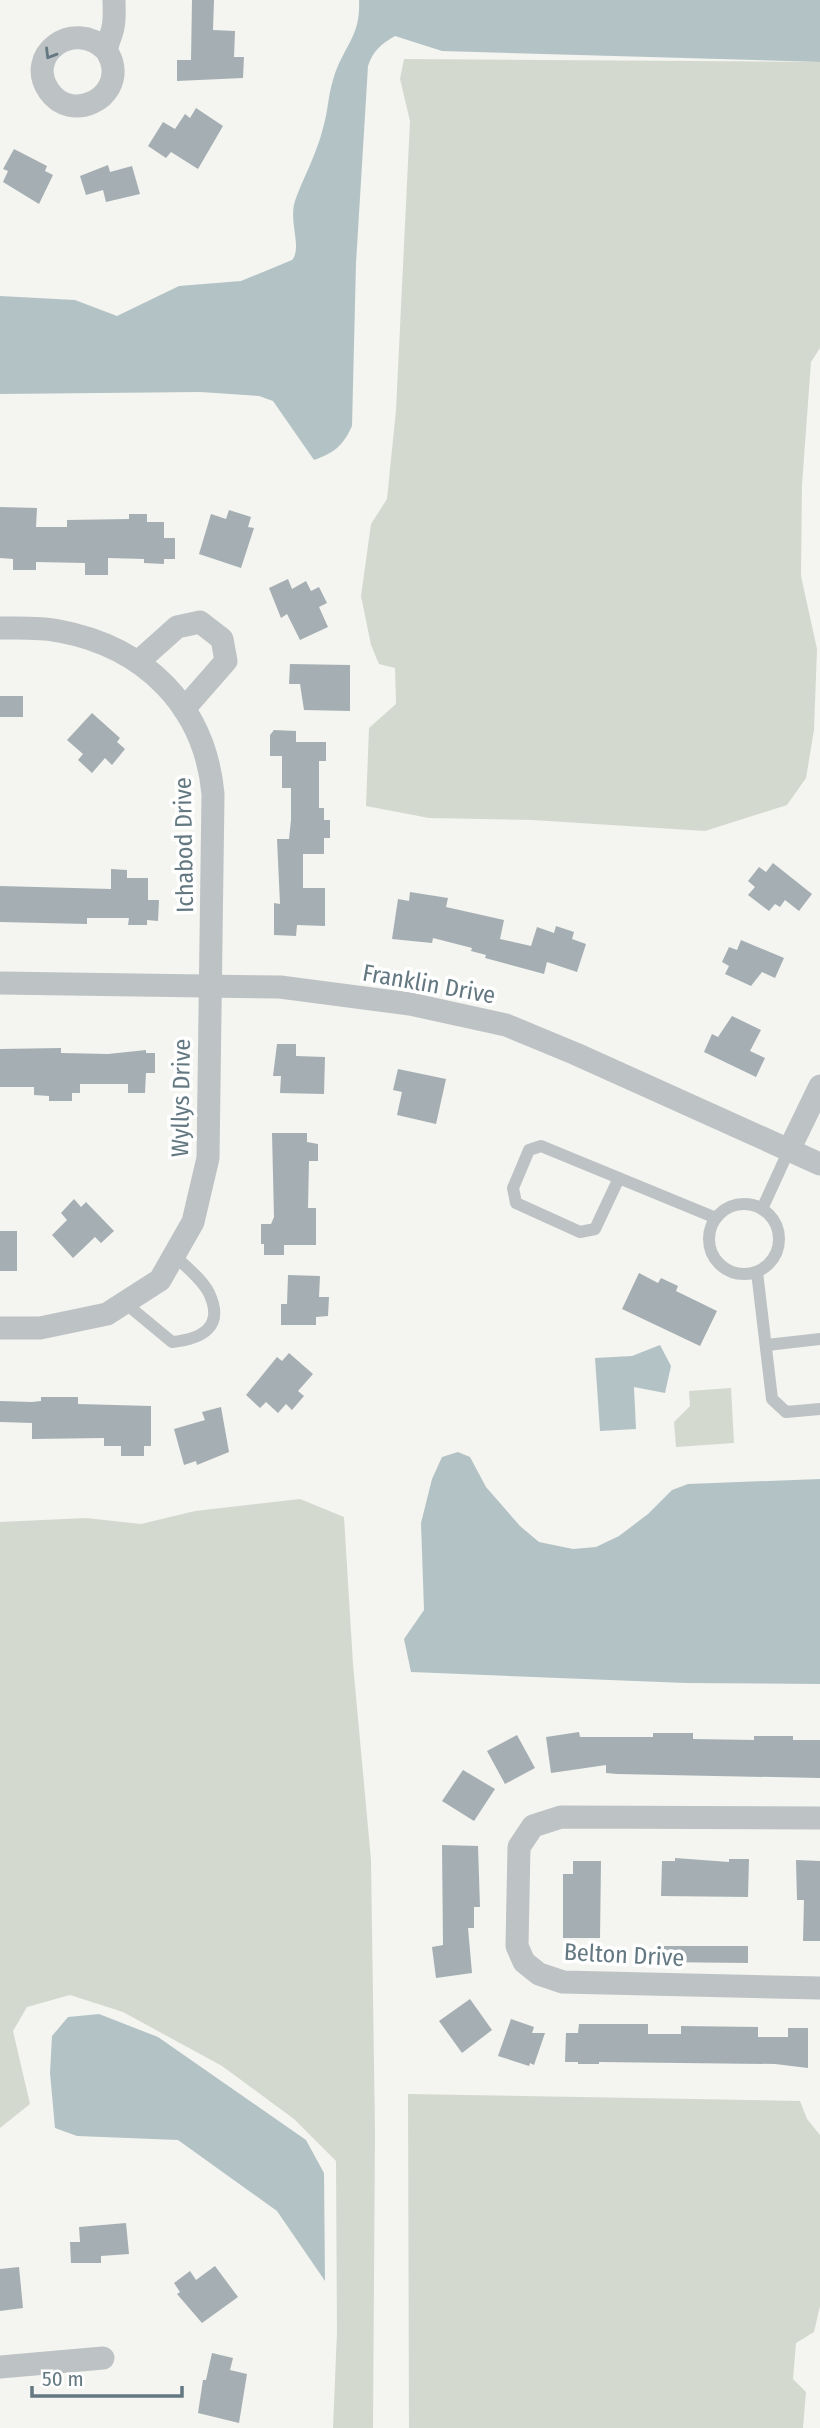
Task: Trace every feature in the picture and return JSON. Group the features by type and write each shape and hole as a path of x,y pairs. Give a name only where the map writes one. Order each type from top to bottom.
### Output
{"street":[{"path":"106,50 114,27 114,0"},
{"path":"139,661 184,623 200,622 222,639 226,661 184,709"},
{"name":"Ichabod Drive","path":"0,628 45,628 72,634 139,661 184,709 205,751 213,794 209,987"},
{"name":"Franklin Drive","path":"0,983 280,987 410,1004 506,1025 820,1164"},
{"name":"Wyllys Drive","path":"0,1328 40,1328 107,1314 160,1280 193,1222 208,1158 209,987"},
{"path":"789,1150 820,1086"},
{"name":"Belton Drive","path":"820,1818 561,1816 533,1826 519,1847 517,1946 524,1962 539,1974 563,1982 820,1989"},
{"path":"0,2367 103,2358"}],"lane":[{"path":"619,1178 595,1229 580,1232 516,1203 513,1188 529,1150 541,1146 619,1178 716,1218"},
{"path":"762,1209 789,1150"},
{"path":"742,1204 762,1209 775,1223 779,1242 772,1260 757,1272 735,1273 716,1261 709,1240 716,1218 723,1211 742,1204"},
{"path":"125,1303 172,1342 195,1340 208,1331 215,1315 208,1291 174,1255"},
{"path":"757,1272 772,1399 786,1412 820,1409"},
{"path":"767,1345 820,1339"}],"shaded area":[{"path":"359,0 820,0 820,62 442,51 395,36 378,48 368,66 356,263 352,426 337,448 314,460 273,401 259,396 200,392 0,394 0,296 75,300 117,316 179,286 241,281 292,260 296,248 293,215 296,198 320,137 331,86 357,24"},
{"path":"404,59 820,62 820,348 811,362 802,485 801,576 817,649 814,730 806,778 787,805 705,831 532,820 429,818 366,806 369,728 396,704 395,668 379,664 371,645 361,596 371,524 387,499 396,410 410,121 400,79"},
{"path":"660,1345 671,1366 665,1393 634,1387 636,1429 600,1431 595,1358 632,1356"},
{"path":"731,1388 734,1443 676,1447 674,1422 690,1406 689,1391"},
{"path":"458,1452 470,1457 486,1487 520,1526 539,1542 573,1549 596,1547 619,1536 648,1514 672,1490 688,1484 820,1479 820,1684 686,1683 411,1672 404,1639 424,1610 421,1523 432,1479 442,1457"},
{"path":"300,1499 344,1517 353,1664 371,1860 375,2131 373,2428 333,2428 337,2332 336,2161 294,2119 222,2066 123,2012 70,1995 27,2007 13,2031 30,2104 0,2128 0,1522 86,1518 141,1524 195,1511"},
{"path":"99,2014 158,2037 306,2140 324,2173 325,2281 277,2211 178,2140 77,2136 55,2128 50,2073 52,2036 68,2017"},
{"path":"408,2094 800,2101 807,2119 820,2135 820,2306 814,2332 796,2343 793,2379 806,2392 803,2428 409,2428"}],"building":[{"path":"192,0 214,0 213,30 235,31 234,57 244,57 243,78 177,81 177,60 191,60"},
{"path":"196,108 223,126 198,169 171,152 166,158 148,146 163,122 175,129 185,114 190,118"},
{"path":"14,149 47,166 45,171 53,175 39,204 3,182 8,171 3,169"},
{"path":"108,165 110,172 132,166 140,194 106,202 103,190 86,195 80,176"},
{"path":"0,507 37,508 36,527 67,527 67,520 129,519 129,514 147,514 147,522 164,522 164,538 175,538 175,559 164,559 164,564 144,563 144,559 108,558 108,575 85,575 85,563 36,562 36,570 13,570 13,559 0,558"},
{"path":"229,510 251,517 248,527 254,528 241,568 199,554 211,514 226,519"},
{"path":"288,579 292,589 306,581 311,591 319,587 327,603 319,607 328,627 300,640 287,614 281,618 269,588"},
{"path":"290,664 350,665 350,711 304,710 300,684 289,684"},
{"path":"0,696 23,696 23,717 0,717"},
{"path":"92,713 120,738 117,742 125,749 112,765 105,758 92,773 78,760 83,754 67,740"},
{"path":"274,730 296,731 296,742 326,742 326,761 319,761 319,808 324,808 324,820 330,820 330,838 324,838 324,854 303,854 303,888 325,888 325,926 297,925 296,936 274,935 274,903 280,904 277,839 289,839 291,788 282,788 282,756 270,756 270,735"},
{"path":"773,863 812,894 799,911 785,900 780,907 775,904 769,911 748,895 755,887 748,881 759,867 766,872"},
{"path":"111,869 127,870 127,878 148,878 148,900 159,900 158,921 147,920 147,925 128,925 129,918 87,918 87,924 0,922 0,886 111,889"},
{"path":"410,892 448,898 446,907 504,920 500,939 531,946 537,927 554,933 556,926 574,932 572,939 586,944 577,972 547,962 544,974 485,958 486,955 471,951 472,948 433,938 432,943 392,939 398,899 409,901"},
{"path":"741,940 784,958 775,978 762,972 751,986 725,974 729,966 722,962 729,947 737,950"},
{"path":"732,1016 761,1030 750,1051 765,1058 756,1077 704,1052 712,1034 718,1037"},
{"path":"277,1044 296,1044 296,1056 325,1057 324,1094 280,1093 281,1076 273,1076"},
{"path":"61,1048 61,1053 108,1054 146,1050 146,1053 155,1053 155,1073 146,1073 145,1093 128,1093 128,1084 80,1084 80,1093 72,1093 72,1101 49,1101 49,1096 34,1095 34,1087 0,1087 0,1049"},
{"path":"398,1069 446,1079 436,1124 397,1115 402,1092 393,1090"},
{"path":"272,1133 307,1133 307,1142 318,1144 318,1161 309,1161 308,1208 316,1208 316,1245 284,1245 284,1255 264,1255 264,1244 261,1244 261,1224 271,1224 274,1217"},
{"path":"74,1199 81,1207 86,1202 114,1231 101,1243 95,1237 73,1258 52,1235 67,1220 61,1213"},
{"path":"0,1231 17,1231 17,1271 0,1271"},
{"path":"639,1273 658,1283 661,1278 678,1286 676,1291 717,1311 700,1346 622,1309"},
{"path":"288,1275 320,1276 319,1297 329,1297 328,1316 316,1317 316,1325 281,1325 281,1304 287,1304"},
{"path":"289,1353 313,1374 298,1391 304,1396 292,1410 286,1404 278,1413 266,1402 260,1408 246,1395 277,1357 282,1361"},
{"path":"41,1397 78,1397 78,1404 151,1406 151,1446 144,1446 144,1456 121,1456 121,1446 104,1446 104,1438 32,1439 32,1423 0,1422 0,1401 32,1402 41,1401"},
{"path":"221,1407 229,1452 197,1465 196,1461 184,1465 174,1429 205,1420 202,1412"},
{"path":"579,1732 580,1737 653,1737 653,1733 693,1733 693,1739 754,1740 754,1736 793,1736 793,1740 820,1740 820,1778 617,1774 606,1773 606,1765 551,1773 546,1737"},
{"path":"517,1735 535,1768 505,1784 487,1751"},
{"path":"463,1770 495,1789 474,1821 442,1801"},
{"path":"442,1845 478,1846 480,1907 474,1907 474,1928 468,1928 472,1973 436,1978 432,1947 443,1945"},
{"path":"675,1858 729,1862 729,1859 749,1859 748,1897 661,1896 662,1861 675,1861"},
{"path":"796,1860 820,1861 820,1941 803,1941 804,1900 797,1900"},
{"path":"573,1861 601,1861 600,1938 563,1938 563,1874 573,1874"},
{"path":"656,1946 748,1946 748,1963 656,1962"},
{"path":"470,1999 492,2030 462,2053 439,2021"},
{"path":"511,2019 534,2027 532,2033 545,2033 534,2065 530,2063 529,2066 498,2056"},
{"path":"579,2024 648,2024 648,2034 681,2034 681,2026 758,2027 758,2037 788,2037 788,2028 808,2028 808,2068 775,2064 565,2062 566,2033 578,2033"},
{"path":"126,2223 129,2254 101,2256 101,2263 71,2263 70,2242 80,2242 79,2227"},
{"path":"215,2266 238,2297 202,2323 177,2294 180,2292 174,2283 190,2271 196,2280"},
{"path":"19,2267 23,2308 0,2311 0,2269"},
{"path":"212,2353 233,2358 230,2370 247,2374 239,2423 198,2413 203,2380 206,2380"}]}
